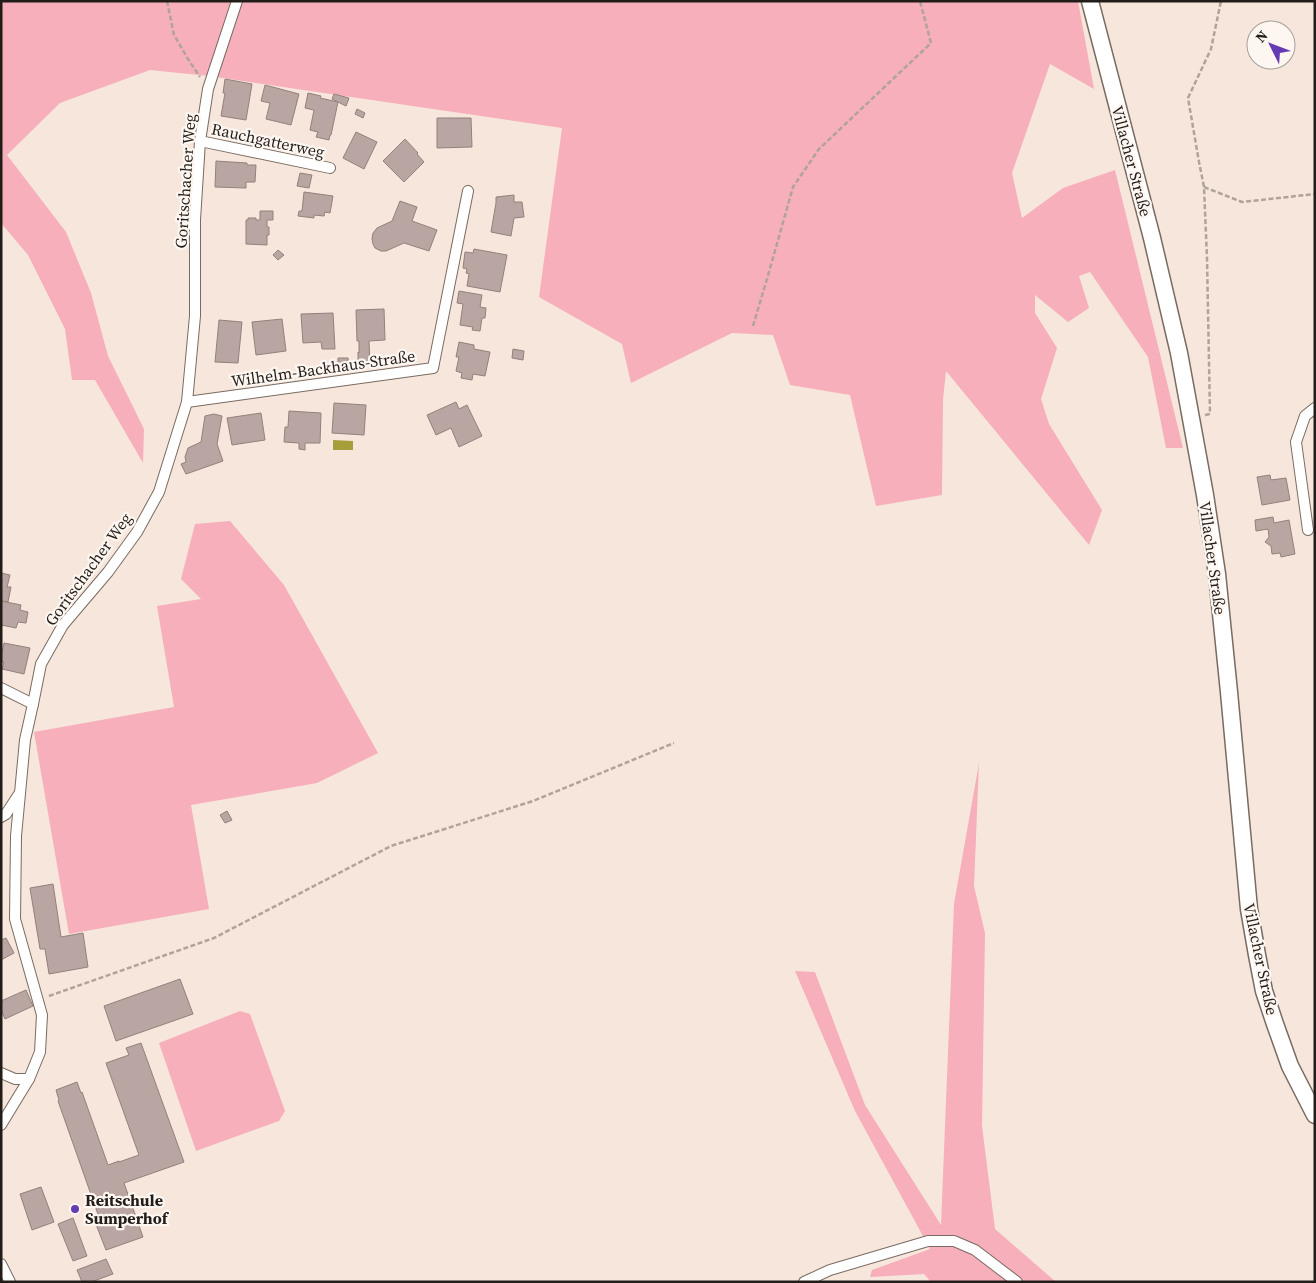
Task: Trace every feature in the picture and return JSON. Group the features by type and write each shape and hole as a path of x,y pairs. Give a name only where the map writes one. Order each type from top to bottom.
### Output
{"main road":[{"name":"Villacher Straße","path":"1090,1 1152,238 1179,353 1205,495 1217,574 1249,909 1264,991 1290,1066 1315,1115"}],"street":[{"name":"Goritschacher Weg","path":"1,1125 29,1079 40,1052 42,1015 15,919 16,836 25,740 41,664 63,625 108,572 137,532 159,492 187,402 195,316 195,220 200,141 208,89 238,1"},
{"name":"Rauchgatterweg","path":"200,141 330,168"},
{"name":"Wilhelm-Backhaus-Straße","path":"187,402 433,368 468,191"},
{"path":"1308,530 1296,442 1305,416 1315,408"},
{"path":"1,688 33,704"},
{"path":"1,817 6,814 20,792"},
{"path":"1,1073 15,1079 29,1079"},
{"path":"804,1282 830,1270 928,1241 954,1241 975,1250 1017,1282"},
{"path":"1,1264 10,1282"}],"path":[{"path":"167,1 174,35 208,89"},
{"path":"752,326 770,272 793,187 819,149 931,43 920,1"},
{"path":"1191,418 1210,414 1204,187 1188,98 1211,48 1221,1"},
{"path":"1204,187 1242,202 1315,194"},
{"path":"45,997 214,938 391,846 532,801 674,743"}],"shaded area":[{"path":"1,1 1078,1 1094,89 1050,64 1012,173 1022,218 1063,188 1115,170 1183,448 1166,448 1148,357 1090,272 1079,276 1089,308 1068,322 1035,295 1035,313 1057,348 1041,399 1049,424 1102,510 1089,545 946,371 943,400 942,495 876,506 850,395 790,385 773,335 732,333 631,383 622,344 539,297 562,128 209,76 150,70 60,103 7,155 66,232 91,293 108,356 144,429 143,463 95,380 72,380 65,329 28,255 1,223"},
{"path":"333,440 353,441 353,450 333,450"},
{"path":"230,521 284,585 378,753 317,783 191,805 209,909 69,934 34,732 174,707 157,606 201,599 181,579 195,524"},
{"path":"979,763 974,886 985,933 982,1126 995,1229 1056,1282 931,1282 924,1274 870,1277 872,1270 930,1249 855,1111 795,971 815,972 865,1105 941,1225 954,904"},
{"path":"240,1011 250,1014 285,1111 279,1121 196,1151 159,1043"}],"building":[{"path":"225,79 252,84 246,120 221,116 225,93 223,93"},
{"path":"265,85 299,94 291,125 266,119 270,103 261,101"},
{"path":"308,93 338,102 329,140 316,137 318,132 310,130 314,110 305,108"},
{"path":"334,94 349,98 346,106 332,99"},
{"path":"357,109 365,113 363,118 355,114"},
{"path":"437,118 471,118 472,147 437,148"},
{"path":"356,132 377,142 364,169 343,158"},
{"path":"405,139 424,162 404,182 383,161"},
{"path":"216,161 256,165 255,182 246,182 246,188 215,187"},
{"path":"300,173 312,175 309,188 297,186"},
{"path":"304,192 333,196 330,213 325,212 324,216 314,215 314,218 298,216 299,211 302,211"},
{"path":"514,195 514,202 522,202 524,217 514,218 511,236 491,232 496,197"},
{"path":"400,201 417,207 412,221 437,230 429,251 404,243 386,251 375,248 372,239 373,233 377,228 392,221"},
{"path":"260,211 273,211 273,220 267,220 269,235 267,235 267,245 246,244 246,220 248,218 256,218 256,220 260,220"},
{"path":"474,249 507,255 500,292 467,286 469,274 466,273 467,269 463,268 465,252 473,253"},
{"path":"278,250 284,255 278,260 273,255"},
{"path":"459,291 482,295 480,307 486,308 485,318 482,318 480,331 472,330 473,327 460,325 463,304 457,303"},
{"path":"384,309 385,340 369,341 370,365 358,365 359,341 357,341 356,310"},
{"path":"333,313 335,349 322,349 321,342 303,343 301,314"},
{"path":"282,319 286,351 256,355 252,322"},
{"path":"219,320 242,322 238,363 215,362"},
{"path":"459,342 474,345 474,349 490,352 485,376 473,374 472,380 461,378 462,373 456,371 459,357 456,357"},
{"path":"513,349 524,351 523,360 512,358"},
{"path":"338,358 348,358 349,367 338,368"},
{"path":"456,402 459,409 467,405 482,436 459,447 451,428 436,435 427,415"},
{"path":"334,403 366,405 364,435 332,433"},
{"path":"289,411 321,413 320,443 305,443 305,450 299,449 299,443 284,442 285,427 288,427"},
{"path":"261,413 265,440 232,445 227,418"},
{"path":"214,414 222,416 217,444 223,461 186,474 181,464 186,462 185,457 188,448 201,442 205,416"},
{"path":"1270,475 1271,480 1286,478 1290,500 1262,505 1257,477"},
{"path":"1273,517 1274,523 1289,520 1295,554 1281,557 1280,553 1272,554 1271,546 1265,542 1269,537 1268,529 1256,531 1255,520"},
{"path":"1,573 10,575 7,587 11,587 8,602 1,601"},
{"path":"1,601 21,605 20,610 28,612 26,623 18,622 16,628 1,625"},
{"path":"4,643 30,648 24,674 2,669 4,662 1,662 1,657"},
{"path":"227,811 232,820 225,823 220,815"},
{"path":"53,884 61,937 83,933 88,967 49,974 45,949 40,949 30,888"},
{"path":"6,938 14,953 1,960 1,940"},
{"path":"180,979 193,1014 116,1041 104,1006"},
{"path":"26,990 33,1006 5,1019 1,1010 1,1001"},
{"path":"141,1043 184,1162 124,1183 143,1237 106,1250 95,1222 100,1220 58,1101 56,1090 77,1082 108,1165 139,1155 106,1063 129,1055 126,1048"},
{"path":"41,1187 54,1222 32,1230 20,1194"},
{"path":"73,1218 87,1256 73,1261 58,1224"},
{"path":"106,1259 113,1274 91,1282 82,1282 77,1270"}],"place":[{"name":"Reitschule Sumperhof","path":"75,1209"}]}
